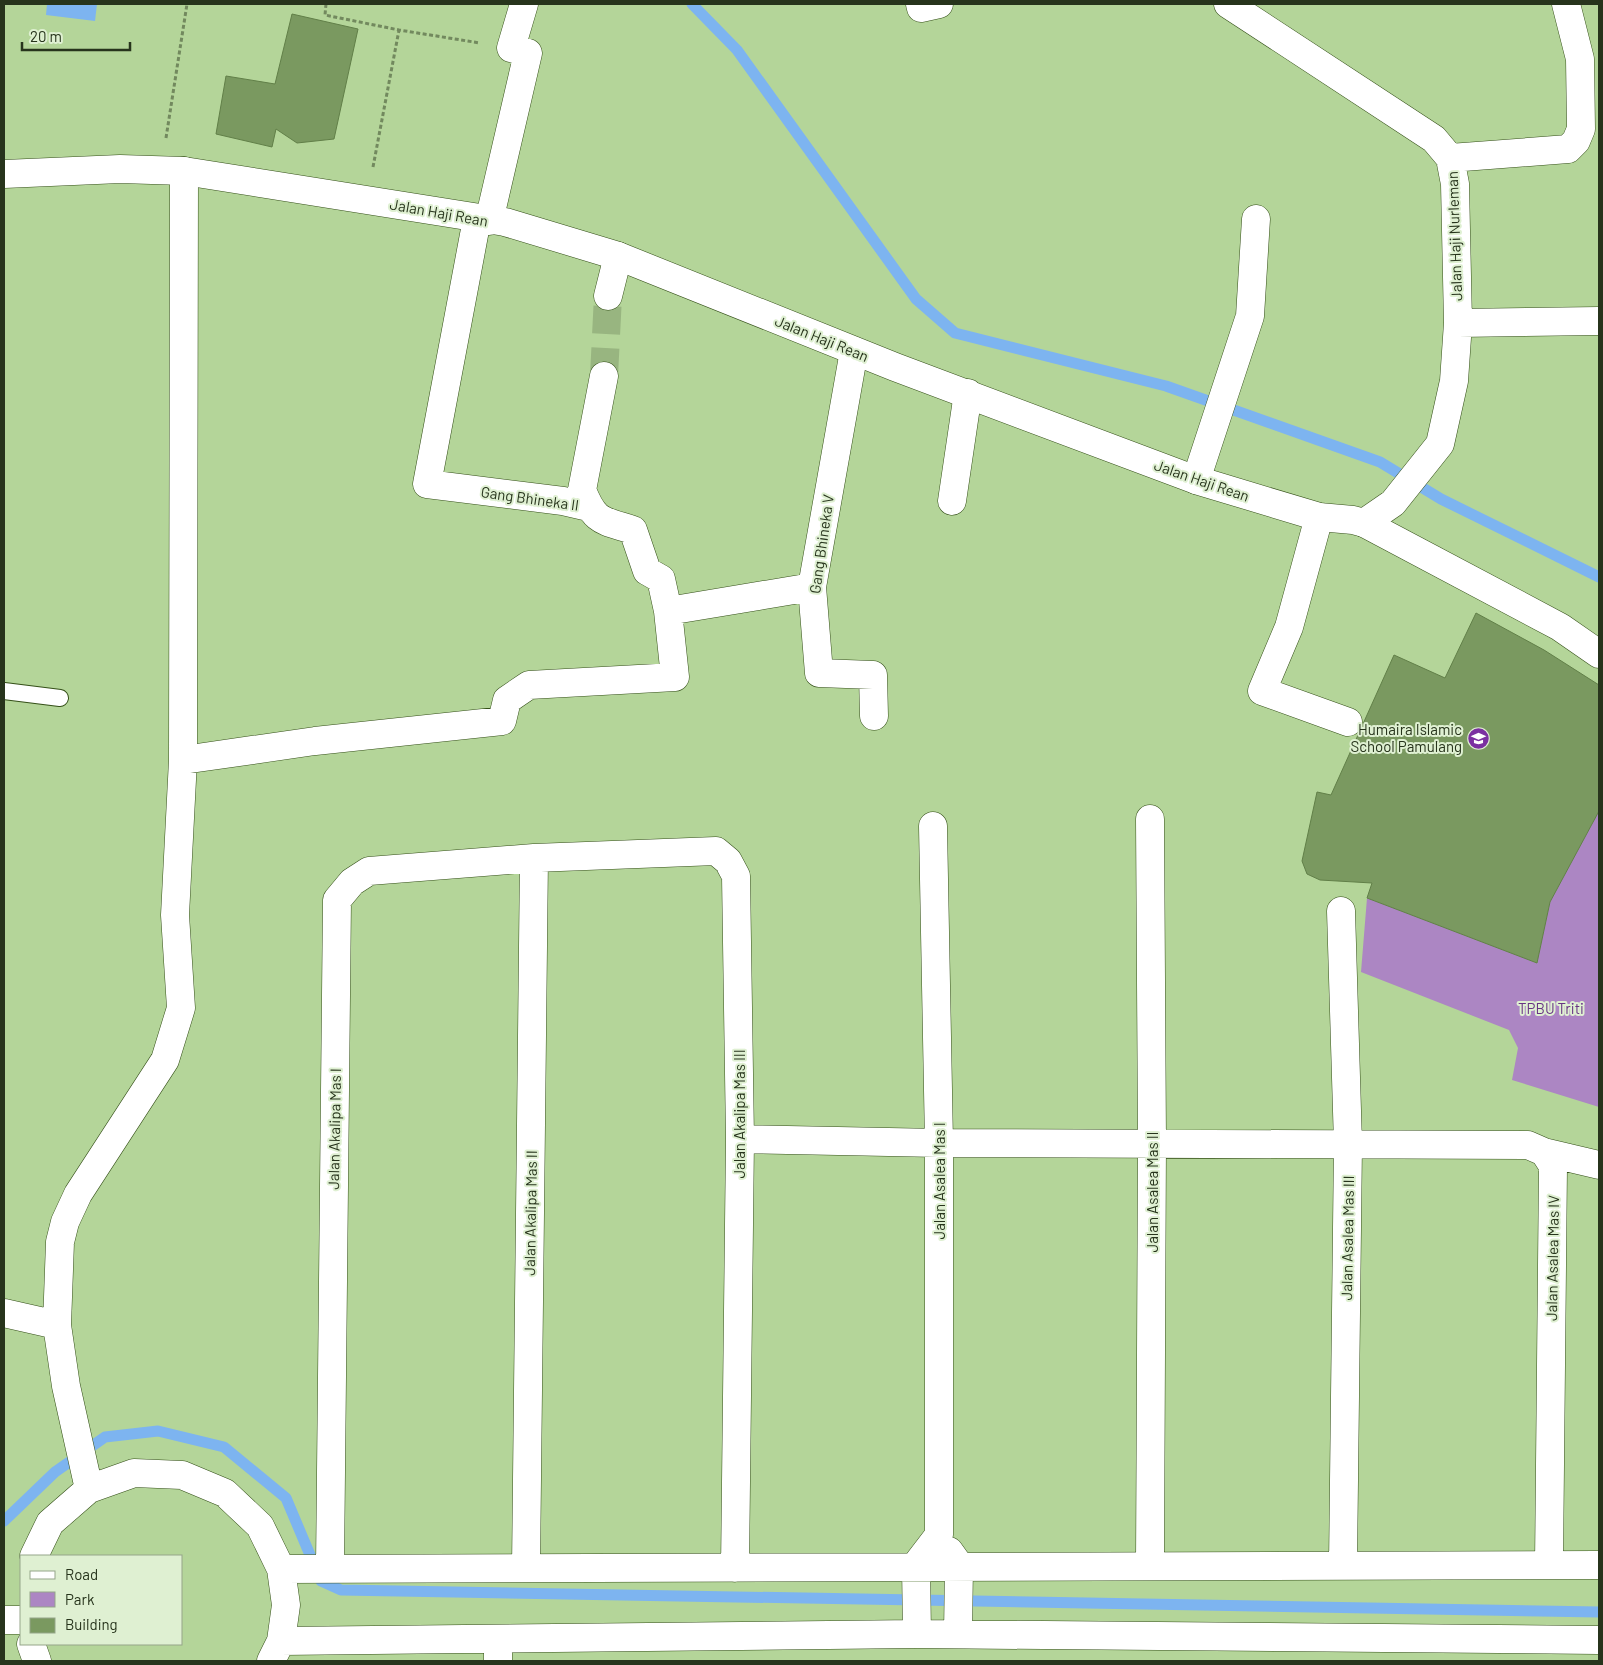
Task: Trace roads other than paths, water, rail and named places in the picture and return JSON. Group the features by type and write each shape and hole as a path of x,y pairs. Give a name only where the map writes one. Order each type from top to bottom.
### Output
{"street":[{"name":"Gang Bhineka II","path":"183,760 315,741 502,721 507,700 529,685 675,677 668,611 661,580 647,571 633,530 598,519 589,507 563,501 427,484 483,220 528,52 511,48 524,4"},
{"path":"920,4 921,8 939,4"},
{"name":"Jalan Haji Nurleman","path":"1228,4 1434,139 1450,158 1455,184 1458,323 1454,382 1440,444 1393,503 1364,523"},
{"path":"1450,158 1568,149 1590,130 1580,58 1566,4"},
{"name":"Jalan Haji Rean","path":"4,174 120,169 172,171 367,199 483,220 505,222 618,256 854,351 1196,480 1320,517 1364,523 1560,627 1599,654"},
{"path":"87,1481 66,1386 57,1325 60,1242 65,1222 78,1194 164,1060 181,1008 175,915 183,760 172,171"},
{"path":"1196,480 1250,316 1256,219"},
{"path":"608,296 618,256"},
{"path":"1458,323 1599,321"},
{"name":"Gang Bhineka V","path":"854,351 812,587 818,673 873,675 874,716"},
{"path":"589,507 582,490 604,376"},
{"path":"952,501 968,393"},
{"path":"1320,517 1289,627 1262,691 1348,722"},
{"path":"668,611 812,587"},
{"name":"Jalan Asalea Mas II","path":"1150,819 1152,1142 1150,1565"},
{"name":"Jalan Asalea Mas I","path":"933,826 939,1143 939,1535"},
{"name":"Jalan Akalipa Mas III","path":"534,858 716,851 728,861 736,876 740,1139 735,1568"},
{"name":"Jalan Akalipa Mas I","path":"330,1567 337,900 352,882 369,871 534,858"},
{"name":"Jalan Akalipa Mas II","path":"526,1568 534,858"},
{"name":"Jalan Asalea Mas III","path":"1341,911 1348,1144 1343,1565"},
{"path":"740,1139 939,1143 1152,1142 1528,1145 1544,1152 1599,1166"},
{"name":"Jalan Asalea Mas IV","path":"1544,1152 1553,1166 1549,1565"},
{"path":"4,1314 57,1325"},
{"path":"34,1555 50,1523 87,1481 134,1473 182,1475 226,1493 260,1526 281,1569 286,1605 276,1651 498,1650 917,1634 1599,1640"},
{"path":"917,1634 916,1565 939,1535 959,1565 958,1634"},
{"path":"281,1569 330,1567 735,1568 916,1565 1599,1565"},
{"path":"4,1620 20,1620"},
{"path":"31,1645 37,1661"}],"lane":[{"path":"4,691 60,698"}],"water":[{"path":"47,4 97,4 95,21 46,15"}],"waterway":[{"path":"692,4 737,50 916,299 955,333 1166,386 1380,462 1441,499 1599,577"},
{"path":"4,1521 55,1472 105,1437 158,1431 224,1447 286,1498 321,1581 341,1590 1599,1612"}],"tunnel":[{"path":"604,376 608,296"}],"place":[{"name":"Humaira Islamic School Pamulang","path":"1478,738"}],"park label":[{"name":"TPBU Triti","path":"1551,1008"}]}
